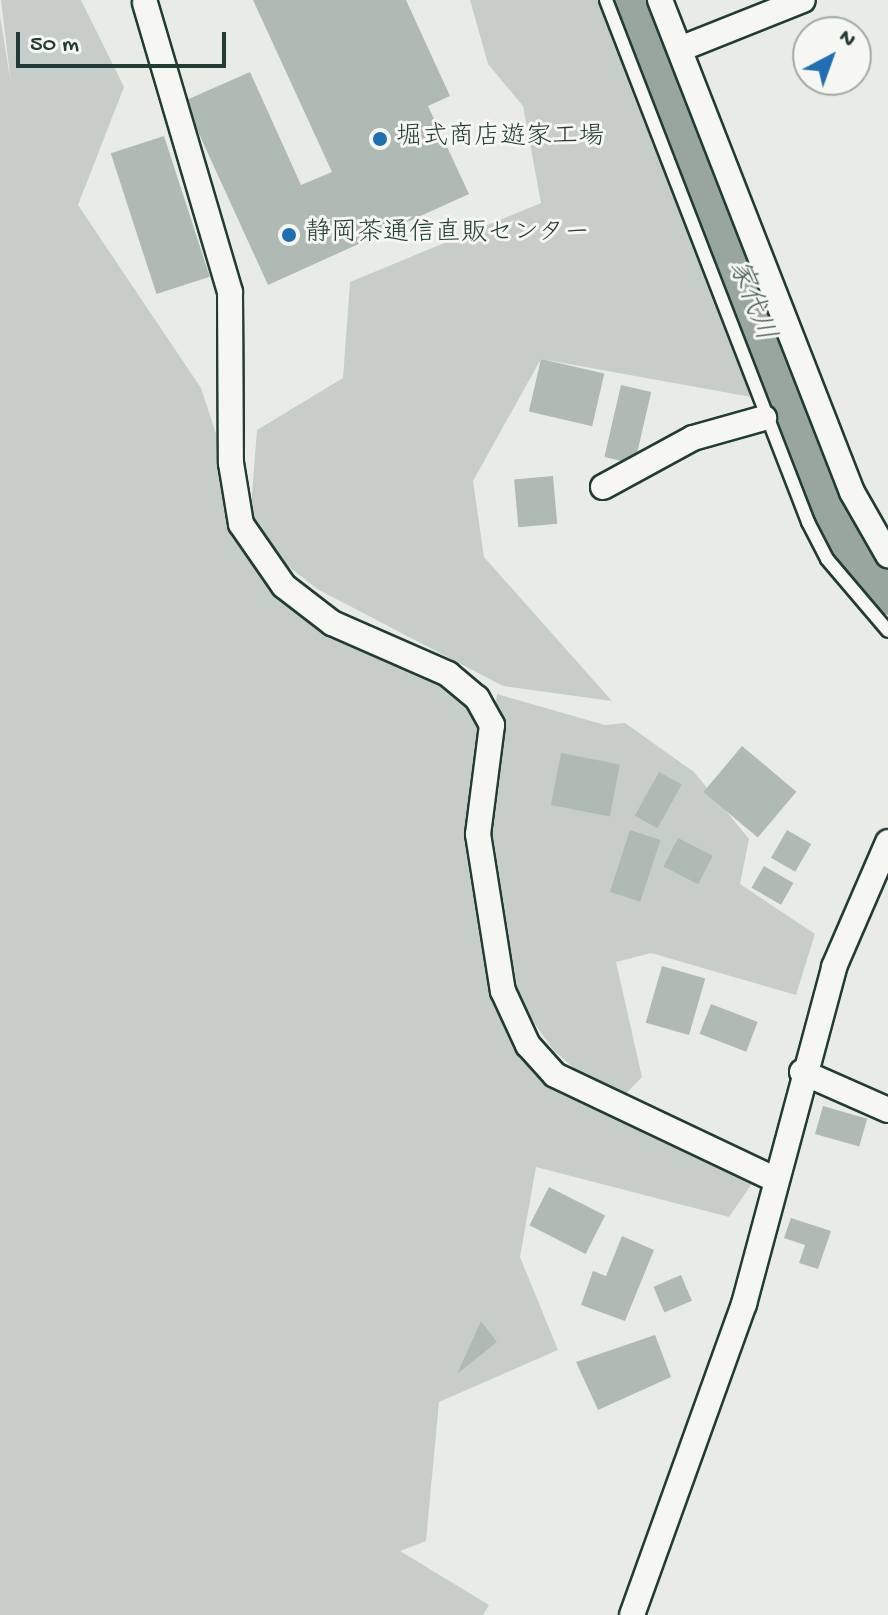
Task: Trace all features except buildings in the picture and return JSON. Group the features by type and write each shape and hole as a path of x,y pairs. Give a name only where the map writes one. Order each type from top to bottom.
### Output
{"street":[{"path":"660,0 852,492 888,555"},
{"path":"680,49 803,0"},
{"path":"145,3 230,292 231,463 241,524 284,586 332,623 448,674 477,698 492,725 478,834 503,991 528,1045 555,1075 772,1178"},
{"path":"603,487 693,438 764,418"},
{"path":"632,1615 744,1304 772,1178 834,967 888,842"},
{"path":"802,1072 888,1110"}],"lane":[{"path":"606,0 764,418 827,559 888,631"}],"shaded area":[{"path":"1,0 81,0 124,87 78,205 201,388 249,534 257,430 343,378 350,282 541,203 523,106 488,64 470,0 604,0 757,398 541,359 473,481 484,557 612,701 503,686 319,590 252,539 285,586 477,698 489,771 497,694 605,725 625,723 694,772 749,839 740,884 815,934 796,995 651,953 616,962 642,1077 617,1103 760,1172 729,1217 536,1167 520,1257 558,1350 439,1402 426,1541 400,1551 489,1605 483,1615 0,1615 0,16 11,84","holes":["504,980 554,1051 613,1101 528,1045"]},
{"path":"606,0 656,0 888,559 888,610 844,563 794,471"}],"waterway":[{"name":"家代川","path":"633,0 825,495 859,559 888,590"}],"place":[{"name":"堀式商店遊家工場","path":"380,139"},
{"name":"静岡茶通信直販センター","path":"289,235"}]}
